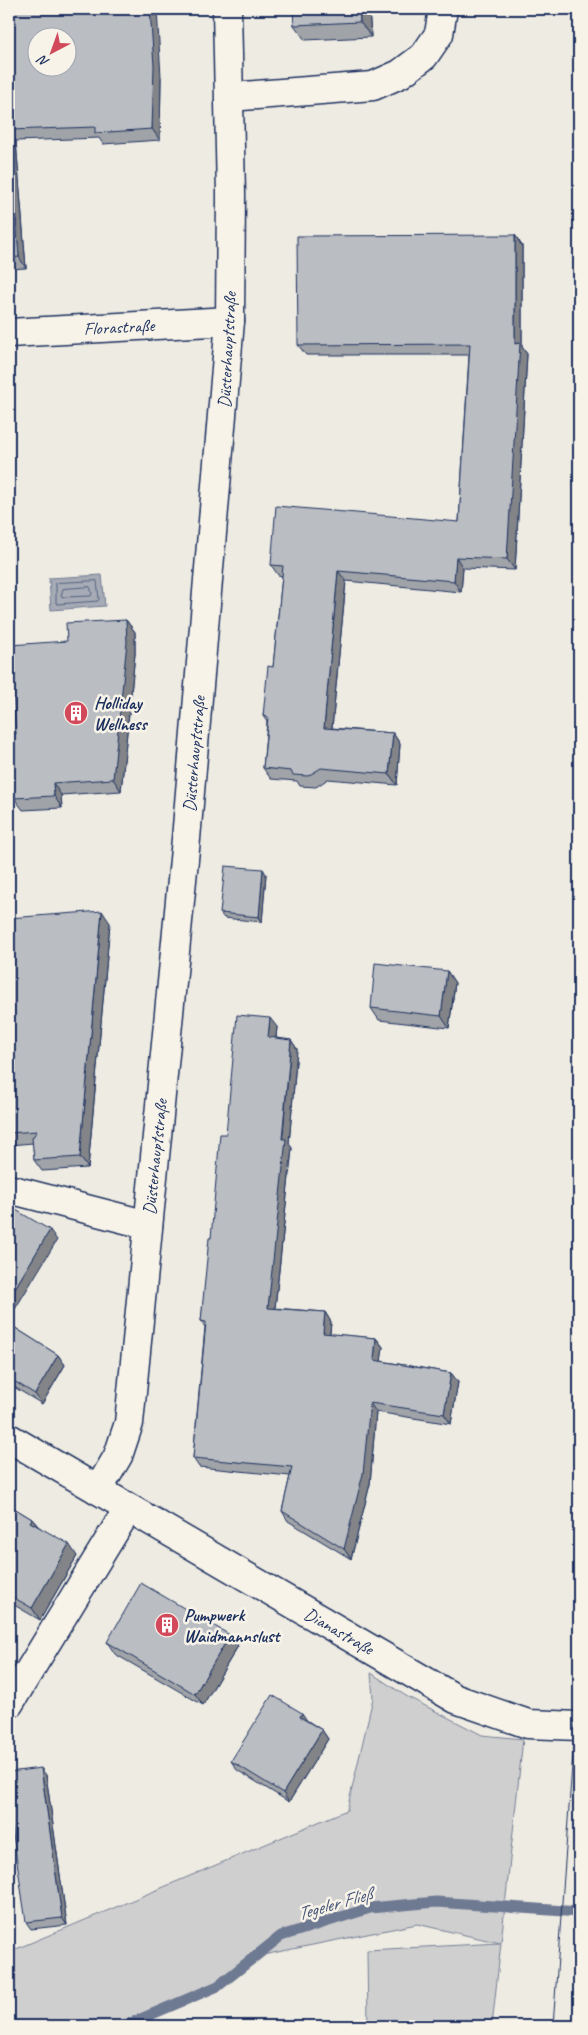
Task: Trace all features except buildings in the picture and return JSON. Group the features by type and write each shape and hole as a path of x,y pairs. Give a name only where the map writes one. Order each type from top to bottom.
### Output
{"street":[{"name":"Düsterhauptstraße","path":"98,1490 118,1456 129,1423 186,840 230,321 232,195 227,9"},
{"path":"230,97 373,86 400,74 424,56 439,34 443,9"},
{"name":"Florastraße","path":"9,333 230,321"},
{"path":"9,1189 148,1225"},
{"name":"Dianastraße","path":"9,1438 456,1699 528,1724 579,1726"},
{"path":"9,1704 128,1509"}],"shaded area":[{"path":"371,1673 406,1696 482,1735 523,1739 492,2026 368,2026 367,1950 500,1943 417,1924 258,1956 218,1986 124,2026 9,2026 9,1952 347,1810 373,1698"}],"water":[{"path":"102,575 105,606 51,610 49,578"}],"waterway":[{"name":"Tegeler Fließ","path":"124,2026 218,1986 281,1936 370,1908 436,1902 579,1912"}],"tram line":[{"path":"553,2026 579,1670"},
{"path":"577,2026 579,1995"}],"place":[{"name":"Holliday Wellness","path":"76,713"},
{"name":"Pumpwerk Waidmannslust","path":"167,1625"}]}
